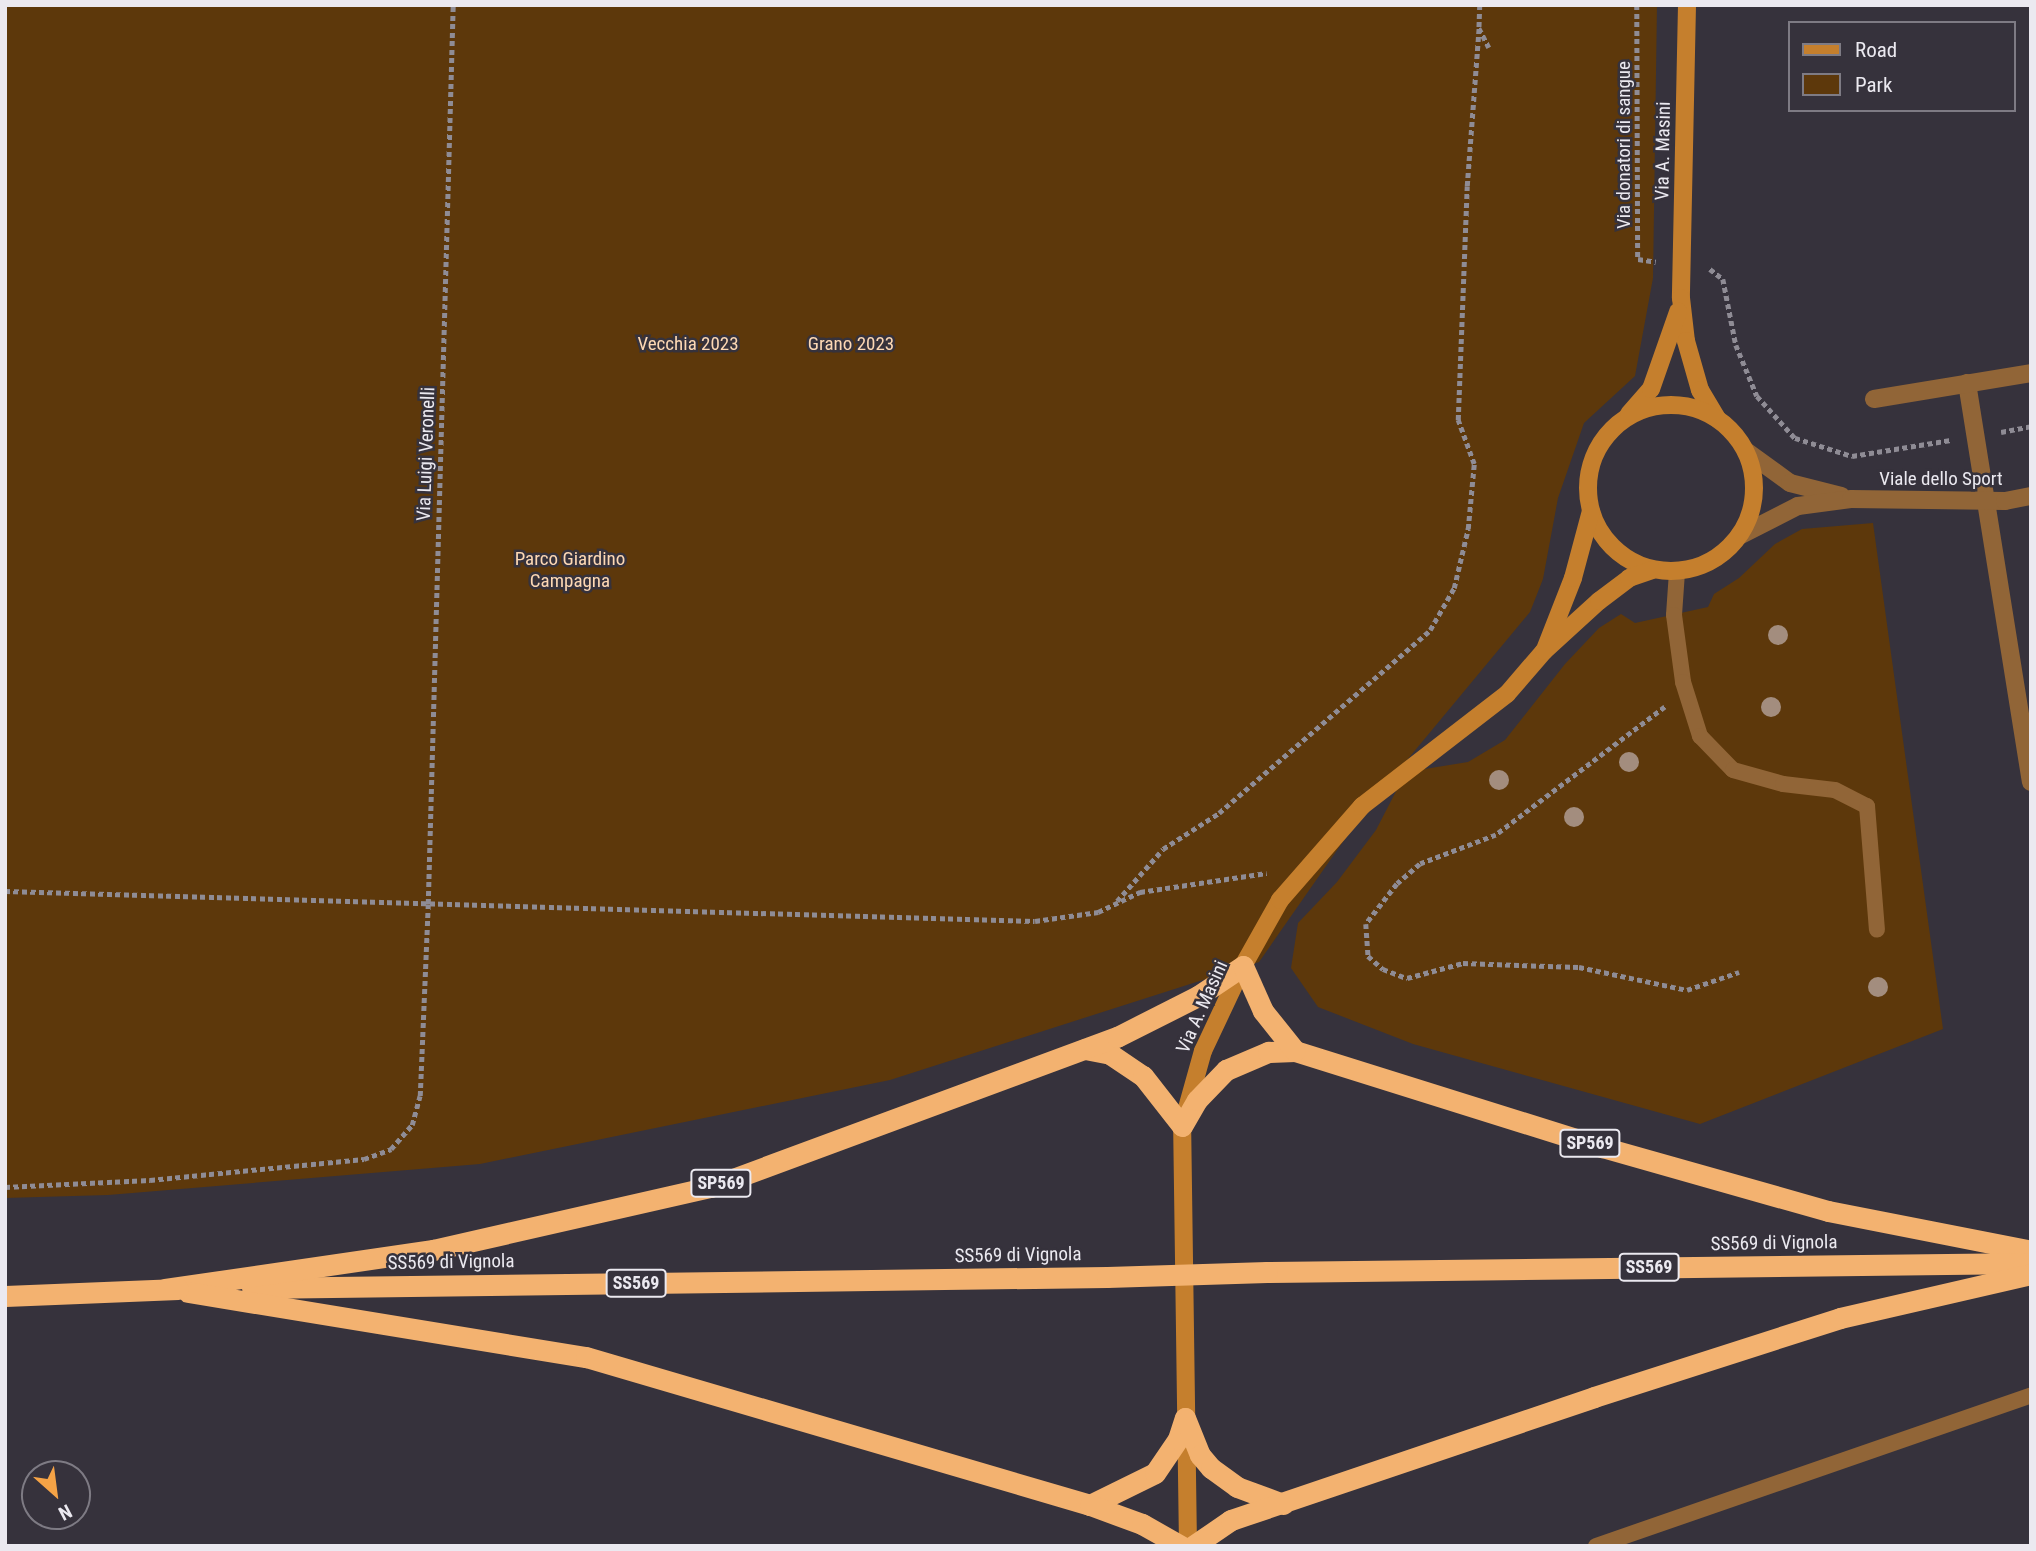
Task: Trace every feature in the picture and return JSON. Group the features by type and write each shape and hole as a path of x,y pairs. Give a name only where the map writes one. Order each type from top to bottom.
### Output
{"highway":[{"name":"SP569","path":"165,1289 433,1250 711,1187 1085,1049 1162,1015 1243,966"},
{"path":"1243,966 1263,1011 1295,1051"},
{"path":"1085,1049 1110,1054 1143,1076 1182,1126"},
{"name":"SP569","path":"1182,1126 1197,1100 1226,1070 1268,1052 1295,1051 1602,1147 1828,1211 2031,1251"},
{"name":"SS569 di Vignola","path":"5,1296 165,1289 2031,1262"},
{"path":"1193,1546 1231,1520 1840,1318 2031,1274"},
{"path":"165,1289 586,1357 1090,1505 1142,1524 1181,1546"},
{"path":"1090,1505 1155,1473 1172,1450 1185,1418"},
{"path":"1185,1418 1200,1455 1211,1468 1237,1487 1283,1504"}],"street":[{"name":"Via A. Masini","path":"1681,298 1670,346 1651,389 1605,438 1592,460 1587,501 1614,549 1652,569 1676,572 1712,560 1739,536 1750,517 1755,494 1746,451 1718,418 1700,390 1689,353 1681,298 1687,5"},
{"path":"1874,399 2031,373"},
{"path":"1967,383 2031,782"},
{"name":"Via A. Masini","path":"1624,419 1646,408 1670,404 1695,408 1718,418"},
{"name":"Viale dello Sport","path":"1746,451 1790,482 1851,499"},
{"name":"Viale dello Sport","path":"1739,536 1798,506 1851,499 1986,501 2031,496"},
{"name":"Via A. Masini","path":"1544,651 1573,578 1591,511"},
{"name":"Via A. Masini","path":"1188,1546 1182,1126 1203,1051 1243,966 1280,900 1363,806 1464,732 1507,694 1544,651 1629,578 1652,569"}],"lane":[{"path":"1676,572 1674,615 1686,693 1700,736 1733,770 1783,784 1835,790 1867,806 1877,930"},
{"path":"1596,1546 2031,1395"}],"path":[{"name":"Via Luigi Veronelli","path":"5,1187 163,1179 364,1159 391,1149 412,1125 420,1096 428,904 453,5"},
{"path":"1114,904 1163,849 1219,813 1430,630 1454,588 1468,528 1474,464 1458,420 1467,186 1480,5"},
{"name":"Via donatori di sangue","path":"1637,5 1638,260 1662,262"},
{"path":"1479,28 1489,48"},
{"path":"1706,267 1723,279 1736,345 1757,396 1795,438 1852,456 2031,426"},
{"path":"1686,693 1496,835 1420,864 1397,884 1366,924 1368,956 1383,969 1407,978 1463,963 1579,967 1688,990 1739,972"},
{"path":"5,891 986,922 1073,917 1114,904 1140,892 1197,881 1304,873"}],"green space":[{"name":"Parco Giardino Campagna","path":"5,5 1657,5 1653,278 1635,376 1584,423 1558,498 1543,579 1530,612 1363,813 1259,962 890,1080 480,1164 108,1195 5,1198"},
{"path":"1873,523 1943,1029 1700,1124 1413,1044 1318,1007 1291,968 1298,923 1337,882 1376,830 1406,772 1468,762 1505,740 1565,664 1599,628 1621,614 1635,623 1708,607 1714,594 1739,578 1775,544 1802,529"}],"park label":[{"name":"Vecchia 2023","path":"688,344"},
{"name":"Grano 2023","path":"851,344"}]}
